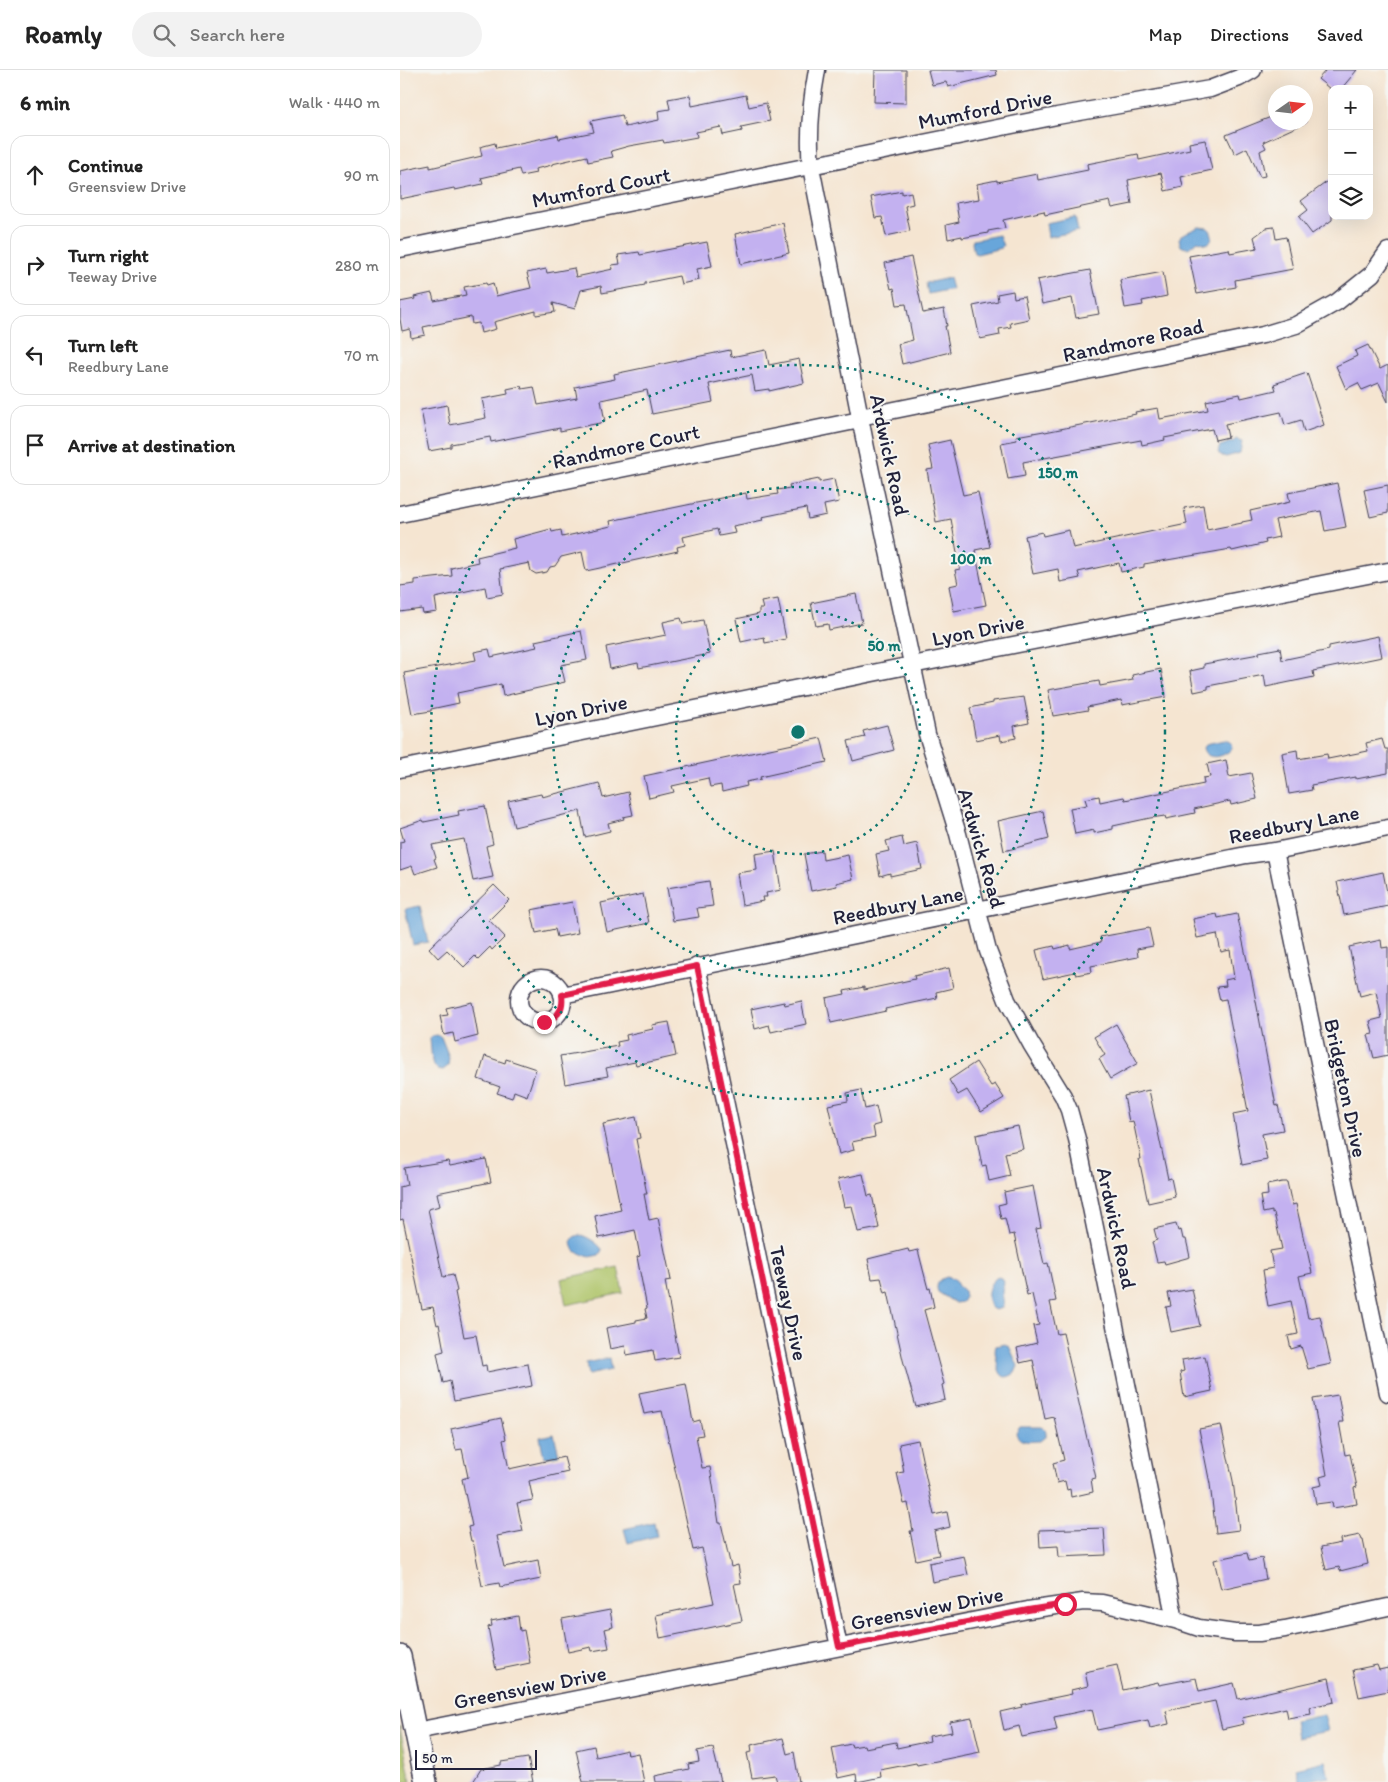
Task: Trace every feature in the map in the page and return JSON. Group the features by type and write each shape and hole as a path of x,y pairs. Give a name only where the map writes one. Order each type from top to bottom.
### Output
{"main road":[{"path":"400,1656 426,1782"}],"street":[{"name":"Ardwick Road","path":"817,70 809,140 811,167 860,418 927,734 958,834 988,951 1007,1000 1063,1096 1069,1110 1077,1139 1175,1620"},
{"name":"Mumford Drive","path":"811,167 1057,116 1210,89 1254,70"},
{"name":"Mumford Court","path":"400,249 811,167"},
{"name":"Randmore Road","path":"860,418 1263,335 1296,325 1344,297 1372,274 1388,251"},
{"name":"Randmore Court","path":"400,514 855,421 860,418"},
{"name":"Lyon Drive","path":"400,769 1388,571"},
{"name":"Reedbury Lane","path":"562,995 1246,855 1388,828"},
{"name":"Bridgeton Drive","path":"1275,851 1388,1393"},
{"name":"Teeway Drive","path":"697,966 839,1647"},
{"name":"Greensview Drive","path":"416,1731 1028,1610 1083,1602 1102,1603 1175,1620 1198,1628 1235,1633 1259,1633 1388,1607"}],"green space":[{"path":"618,1267 623,1293 566,1305 561,1279"},
{"path":"400,1726 401,1733 411,1782 400,1782"}],"water":[{"path":"1075,217 1078,231 1048,237 1046,223"},
{"path":"1199,227 1210,230 1212,234 1211,240 1207,244 1198,241 1188,248 1181,246 1179,240 1181,235"},
{"path":"999,235 1003,246 1001,248 977,254 974,253 973,240"},
{"path":"949,278 952,289 928,294 926,283"},
{"path":"1236,439 1242,441 1240,453 1226,457 1220,455 1218,452 1220,446"},
{"path":"1224,740 1231,743 1232,748 1221,756 1212,757 1203,748 1206,744"},
{"path":"420,906 428,942 413,945 405,909"},
{"path":"437,1035 441,1037 449,1057 448,1066 443,1070 437,1069 432,1062 430,1039 432,1036"},
{"path":"579,1235 588,1238 598,1245 602,1250 599,1255 589,1257 575,1251 571,1242 574,1237"},
{"path":"947,1277 955,1280 964,1291 965,1297 962,1302 955,1303 938,1292 938,1283"},
{"path":"998,1277 1004,1281 1002,1291 1003,1303 1002,1308 995,1310 990,1307 988,1294 990,1286"},
{"path":"1005,1344 1010,1348 1018,1366 1015,1373 1007,1377 1004,1377 1001,1373 995,1352 996,1346"},
{"path":"609,1358 611,1370 588,1375 586,1363"},
{"path":"1020,1427 1042,1427 1046,1431 1046,1436 1040,1441 1020,1439 1016,1433"},
{"path":"554,1434 559,1455 544,1458 540,1437"},
{"path":"654,1522 657,1536 628,1543 624,1529"},
{"path":"1324,1715 1328,1731 1297,1737 1294,1721"},
{"path":"1325,1761 1329,1776 1299,1782 1296,1768"}],"building":[{"path":"875,70 906,70 906,103 874,102"},
{"path":"928,70 996,70 997,75 948,87 946,82 932,85"},
{"path":"1326,70 1357,70 1344,85 1328,85 1328,87 1318,79"},
{"path":"690,95 692,106 746,95 749,107 766,103 770,121 741,127 742,131 723,135 721,127 696,132 697,137 664,143 663,140 629,146 611,151 613,157 588,162 587,156 535,169 536,173 521,176 519,169 481,178 483,184 400,199 400,171 430,165 430,168 482,156 480,147 495,143 496,148 558,135 559,139 594,132 591,121 622,115 625,127 659,120 658,111 670,109 668,99"},
{"path":"1268,118 1268,130 1289,130 1263,142 1266,148 1260,151 1265,176 1260,177 1247,148 1235,154 1226,135"},
{"path":"1205,140 1212,170 1181,177 1183,187 1165,191 1161,173 1128,180 1132,204 1112,208 1110,201 1045,215 1044,211 1003,220 1005,228 988,231 988,233 948,239 946,225 959,222 956,203 979,199 977,184 1037,174 1038,180 1088,170 1087,164 1138,154 1139,160 1190,149 1189,143"},
{"path":"1328,181 1328,220 1332,220 1312,234 1299,217 1308,210 1301,201"},
{"path":"902,191 902,194 911,192 913,204 905,206 910,231 886,236 882,217 875,218 871,197"},
{"path":"783,223 789,253 741,264 735,234"},
{"path":"1274,227 1276,239 1286,237 1293,269 1235,280 1236,287 1197,294 1189,256 1229,249 1230,253 1257,248 1254,237 1266,228"},
{"path":"707,242 712,266 697,269 699,280 681,284 679,276 602,293 601,286 581,290 575,309 553,303 555,312 536,315 536,311 494,322 496,329 481,333 479,323 472,324 471,317 423,327 425,335 411,338 410,329 402,331 400,302 415,299 414,297 432,293 434,301 466,295 464,287 486,283 487,285 493,283 496,296 531,288 527,273 546,269 547,273 574,268 576,277 613,269 612,265 620,264 618,255 639,252 640,255"},
{"path":"911,257 923,313 944,309 950,352 902,364 898,344 913,340 906,304 897,305 894,288 891,289 885,263"},
{"path":"1090,270 1099,314 1076,318 1072,298 1042,304 1037,280"},
{"path":"1163,272 1167,296 1142,301 1143,305 1125,308 1120,280"},
{"path":"1013,291 1014,298 1024,296 1029,319 1010,323 1011,327 999,329 1000,335 980,339 973,306 998,301 997,294"},
{"path":"1368,345 1380,369 1388,365 1388,402 1379,383 1362,390 1358,383 1346,389 1336,366 1357,356 1355,351"},
{"path":"730,350 731,357 766,350 769,365 799,359 804,383 769,391 769,389 755,391 752,375 709,384 713,402 652,414 647,390 601,400 605,422 560,431 560,428 491,442 490,437 451,444 451,447 429,451 421,410 447,405 450,425 486,418 482,399 508,394 507,389 521,386 522,389 534,387 538,405 577,398 575,387 615,379 614,374"},
{"path":"1307,373 1324,425 1304,432 1301,420 1285,425 1281,412 1225,424 1228,437 1215,440 1212,429 1164,438 1165,440 1142,445 1141,440 1023,462 1025,476 1008,479 1001,443 1017,440 1016,436 1045,432 1158,408 1160,419 1208,410 1206,401 1240,394 1241,398 1276,390 1274,384"},
{"path":"950,440 963,495 978,492 990,547 975,550 986,605 954,611 949,586 958,584 955,570 960,569 951,519 936,522 927,470 933,469 928,445"},
{"path":"819,479 819,482 834,479 839,502 824,505 826,515 808,519 806,508 762,517 763,520 733,526 735,533 719,536 717,529 683,537 685,545 677,547 678,551 586,571 582,552 561,557 555,566 550,567 547,572 536,574 531,571 529,563 500,569 503,594 487,597 485,587 435,598 437,612 423,614 422,609 400,612 400,586 415,584 415,580 452,576 451,568 478,562 477,557 515,548 513,539 551,529 552,532 561,530 562,537 611,526 610,521 746,493 747,499 778,494 777,490 790,488 789,485"},
{"path":"1337,483 1346,527 1325,531 1321,511 1275,520 1279,537 1265,540 1266,543 1232,551 1231,549 1144,564 1144,567 1121,572 1119,563 1078,572 1080,578 1060,582 1058,569 1033,574 1025,536 1042,532 1043,536 1069,530 1073,548 1187,524 1184,508 1203,505 1207,530 1252,520 1250,511 1290,502 1288,493"},
{"path":"1388,485 1388,513 1370,517 1364,490"},
{"path":"856,594 862,623 829,630 828,624 816,626 811,603"},
{"path":"778,599 786,639 765,643 764,637 741,642 736,619 759,614 759,609 763,609 761,602"},
{"path":"681,618 683,624 703,620 710,654 639,668 638,663 610,669 606,647 666,635 663,622"},
{"path":"581,631 587,660 561,665 565,682 503,696 501,684 457,693 459,703 412,714 404,673 476,660 474,652 489,649 491,657 537,647 535,641"},
{"path":"1378,636 1382,657 1313,671 1314,677 1266,687 1264,675 1208,686 1208,689 1194,692 1190,671 1204,668 1204,664 1259,654 1259,652 1280,648 1282,660 1329,650 1329,646"},
{"path":"1161,669 1166,697 1122,705 1121,700 1087,707 1088,710 1053,716 1048,690 1099,681 1100,686 1133,680 1132,675"},
{"path":"1024,697 1029,723 1014,726 1016,738 1001,741 1000,735 976,740 970,708 993,703 993,701"},
{"path":"887,725 894,750 853,761 848,741 865,737 863,731"},
{"path":"821,738 827,762 760,777 761,779 746,782 747,786 722,792 721,785 710,787 708,778 672,786 674,792 649,798 644,776"},
{"path":"1382,739 1385,749 1388,749 1388,773 1311,785 1312,790 1289,794 1282,753 1297,750 1298,759 1327,754 1328,759 1368,751 1366,743"},
{"path":"1226,760 1229,777 1251,773 1257,799 1231,805 1230,801 1194,809 1195,813 1166,819 1165,816 1150,818 1113,826 1113,829 1075,834 1070,808 1087,805 1085,799 1099,796 1100,802 1124,797 1125,800 1204,784 1203,778 1210,777 1207,764"},
{"path":"599,783 603,798 628,792 633,815 608,823 610,831 585,837 580,811 514,827 508,801 541,794 542,797"},
{"path":"485,806 493,844 486,846 493,877 473,881 464,839 432,845 437,867 415,874 412,866 400,870 400,842 404,841 400,828 423,820 424,822 459,815 458,811"},
{"path":"1043,811 1049,839 1004,851 998,821"},
{"path":"902,837 904,846 917,843 922,869 890,876 890,873 880,876 876,854 889,851 886,841"},
{"path":"775,851 781,890 766,893 767,897 762,897 763,901 742,905 737,873 757,870 755,854"},
{"path":"822,851 823,860 848,855 853,879 836,883 837,886 811,891 804,854"},
{"path":"1383,872 1388,906 1344,915 1337,882"},
{"path":"709,881 713,906 697,908 699,917 673,921 667,888"},
{"path":"494,885 509,900 489,920 505,937 492,950 490,947 478,959 475,956 464,967 447,950 438,958 429,948"},
{"path":"643,894 649,923 607,932 601,903"},
{"path":"572,902 578,933 557,937 555,929 536,933 531,910"},
{"path":"1217,914 1218,918 1237,914 1250,970 1276,1106 1278,1105 1283,1130 1262,1134 1267,1160 1242,1165 1233,1114 1248,1111 1226,999 1220,1000 1217,987 1226,986 1225,980 1234,978 1230,950 1221,952 1217,934 1197,938 1193,919"},
{"path":"1149,928 1153,946 1137,949 1138,957 1091,966 1092,972 1076,975 1075,972 1043,979 1036,950 1054,946 1055,949 1070,945 1070,949 1101,942 1100,937"},
{"path":"1381,940 1382,948 1388,947 1388,1055 1374,1058 1368,1035 1373,1034 1370,1021 1382,1018 1376,992 1360,996 1349,947"},
{"path":"949,968 953,988 936,992 937,998 831,1023 826,998 845,994 844,991 864,987 864,990 915,979 914,976"},
{"path":"801,1001 806,1024 771,1032 769,1025 755,1029 751,1009 784,1002 785,1005"},
{"path":"472,1002 478,1036 455,1042 453,1033 444,1035 440,1016 448,1015 446,1008"},
{"path":"669,1022 676,1056 636,1065 635,1062 606,1068 608,1076 565,1084 560,1056 618,1046 617,1042 627,1040 626,1035 653,1029 652,1025"},
{"path":"1116,1024 1138,1063 1110,1079 1099,1059 1105,1055 1094,1037"},
{"path":"485,1056 505,1063 506,1059 536,1069 527,1096 514,1091 512,1098 497,1093 500,1087 478,1079"},
{"path":"976,1062 991,1086 995,1084 1004,1098 981,1112 967,1090 958,1095 949,1080"},
{"path":"861,1090 865,1109 876,1106 880,1124 873,1126 875,1137 852,1142 854,1150 839,1154 828,1105 848,1101 847,1093"},
{"path":"1149,1090 1168,1179 1171,1178 1175,1197 1148,1203 1133,1121 1129,1122 1124,1096"},
{"path":"636,1117 640,1138 636,1139 647,1194 644,1194 649,1220 658,1218 671,1280 665,1281 679,1357 655,1361 653,1350 627,1355 625,1346 610,1349 606,1328 647,1318 645,1309 647,1308 637,1257 640,1256 635,1230 599,1238 595,1216 621,1210 603,1124"},
{"path":"1018,1126 1023,1149 1005,1153 1010,1176 989,1181 986,1165 982,1166 976,1135"},
{"path":"486,1159 491,1182 437,1193 440,1206 428,1209 443,1277 453,1275 464,1337 476,1335 482,1366 486,1365 487,1372 528,1364 532,1386 454,1401 450,1381 443,1383 437,1353 444,1351 439,1324 437,1325 433,1307 422,1309 403,1219 400,1220 400,1187 407,1185 404,1168 448,1161 450,1166"},
{"path":"863,1174 868,1196 872,1195 879,1228 858,1232 852,1206 844,1207 838,1179"},
{"path":"1287,1182 1292,1205 1296,1204 1312,1273 1299,1276 1308,1318 1320,1316 1331,1364 1308,1369 1301,1346 1291,1349 1288,1336 1298,1334 1291,1301 1268,1306 1264,1283 1263,1270 1273,1268 1270,1251 1282,1249 1274,1213 1272,1214 1272,1211 1263,1213 1260,1196 1268,1195 1267,1185"},
{"path":"1033,1186 1041,1228 1036,1229 1044,1264 1048,1263 1056,1301 1050,1302 1057,1334 1063,1333 1096,1478 1091,1479 1093,1492 1071,1497 1070,1489 1067,1490 1065,1481 1057,1483 1053,1463 1064,1460 1054,1417 1045,1419 1033,1360 1020,1363 1017,1348 1037,1343 1033,1326 1039,1325 1032,1294 1027,1295 1014,1234 1009,1235 1005,1218 1001,1219 998,1205 1006,1203 1004,1192"},
{"path":"1176,1224 1178,1231 1181,1230 1183,1239 1186,1239 1190,1257 1165,1264 1164,1261 1157,1262 1152,1242 1157,1240 1154,1229"},
{"path":"908,1249 909,1252 918,1250 928,1289 930,1288 934,1307 924,1310 944,1384 942,1385 945,1400 916,1407 903,1360 888,1292 885,1293 881,1278 872,1279 868,1259"},
{"path":"1192,1289 1200,1326 1171,1332 1166,1307 1171,1306 1168,1293"},
{"path":"1205,1356 1212,1391 1184,1397 1180,1372 1184,1371 1182,1360"},
{"path":"686,1384 693,1422 700,1420 703,1435 696,1436 702,1468 710,1467 719,1523 721,1523 731,1567 738,1565 741,1583 734,1584 742,1621 660,1638 656,1615 714,1603 702,1548 693,1550 662,1411 644,1414 639,1393"},
{"path":"1338,1395 1343,1422 1339,1422 1345,1455 1350,1454 1357,1487 1354,1488 1357,1504 1333,1508 1332,1502 1316,1504 1313,1487 1322,1485 1320,1477 1327,1475 1313,1399"},
{"path":"501,1418 506,1439 503,1440 509,1469 564,1457 568,1472 529,1481 533,1500 517,1503 523,1531 497,1536 504,1567 538,1560 541,1579 500,1587 499,1583 482,1586 473,1541 471,1541 468,1527 472,1526 462,1479 468,1477 462,1449 456,1450 451,1429"},
{"path":"1221,1425 1233,1481 1239,1530 1216,1533 1210,1484 1199,1429"},
{"path":"918,1440 934,1515 947,1512 950,1527 934,1531 939,1555 916,1560 910,1531 913,1531 908,1503 904,1504 897,1473 904,1472 899,1444"},
{"path":"1104,1528 1106,1555 1059,1557 1058,1546 1040,1547 1039,1530"},
{"path":"1360,1535 1363,1540 1368,1564 1340,1571 1339,1567 1326,1570 1321,1547 1341,1543 1340,1539"},
{"path":"1247,1553 1249,1561 1262,1558 1266,1579 1221,1589 1214,1560"},
{"path":"964,1556 968,1575 932,1582 929,1563"},
{"path":"610,1610 613,1627 605,1629 609,1648 592,1651 591,1647 568,1652 562,1619"},
{"path":"518,1616 520,1631 524,1630 530,1663 496,1670 488,1627 492,1626 491,1621"},
{"path":"1117,1665 1123,1690 1158,1682 1159,1685 1196,1678 1199,1691 1234,1683 1238,1699 1329,1678 1334,1702 1310,1707 1311,1714 1288,1718 1286,1708 1242,1718 1244,1724 1222,1729 1215,1701 1166,1711 1169,1724 1150,1728 1148,1720 1097,1730 1092,1709 1054,1717 1057,1730 1022,1737 1019,1726 1004,1730 1000,1712 1022,1707 1021,1705 1028,1703 1072,1694 1071,1690 1088,1686 1085,1672"},
{"path":"1377,1665 1379,1670 1388,1668 1388,1691 1359,1697 1353,1670"},
{"path":"972,1718 980,1752 917,1765 916,1763 880,1770 881,1777 857,1782 856,1774 838,1778 832,1748 851,1744 852,1747 864,1745 865,1748 896,1742 897,1748 930,1741 929,1736 952,1732 950,1722"},
{"path":"783,1738 787,1754 794,1752 799,1782 777,1782 775,1775 752,1778 747,1753 752,1752 751,1745"},
{"path":"594,1746 596,1757 627,1750 628,1755 638,1753 644,1782 583,1782 576,1750"},
{"path":"713,1748 721,1782 656,1782 655,1776 689,1769 688,1764 699,1762 697,1751"},
{"path":"528,1758 533,1782 473,1782 481,1769 501,1765 501,1762"}],"route":[{"path":"544,1022 551,1020 561,1011 563,1004 562,995 697,966 839,1647 1065,1604"}]}
